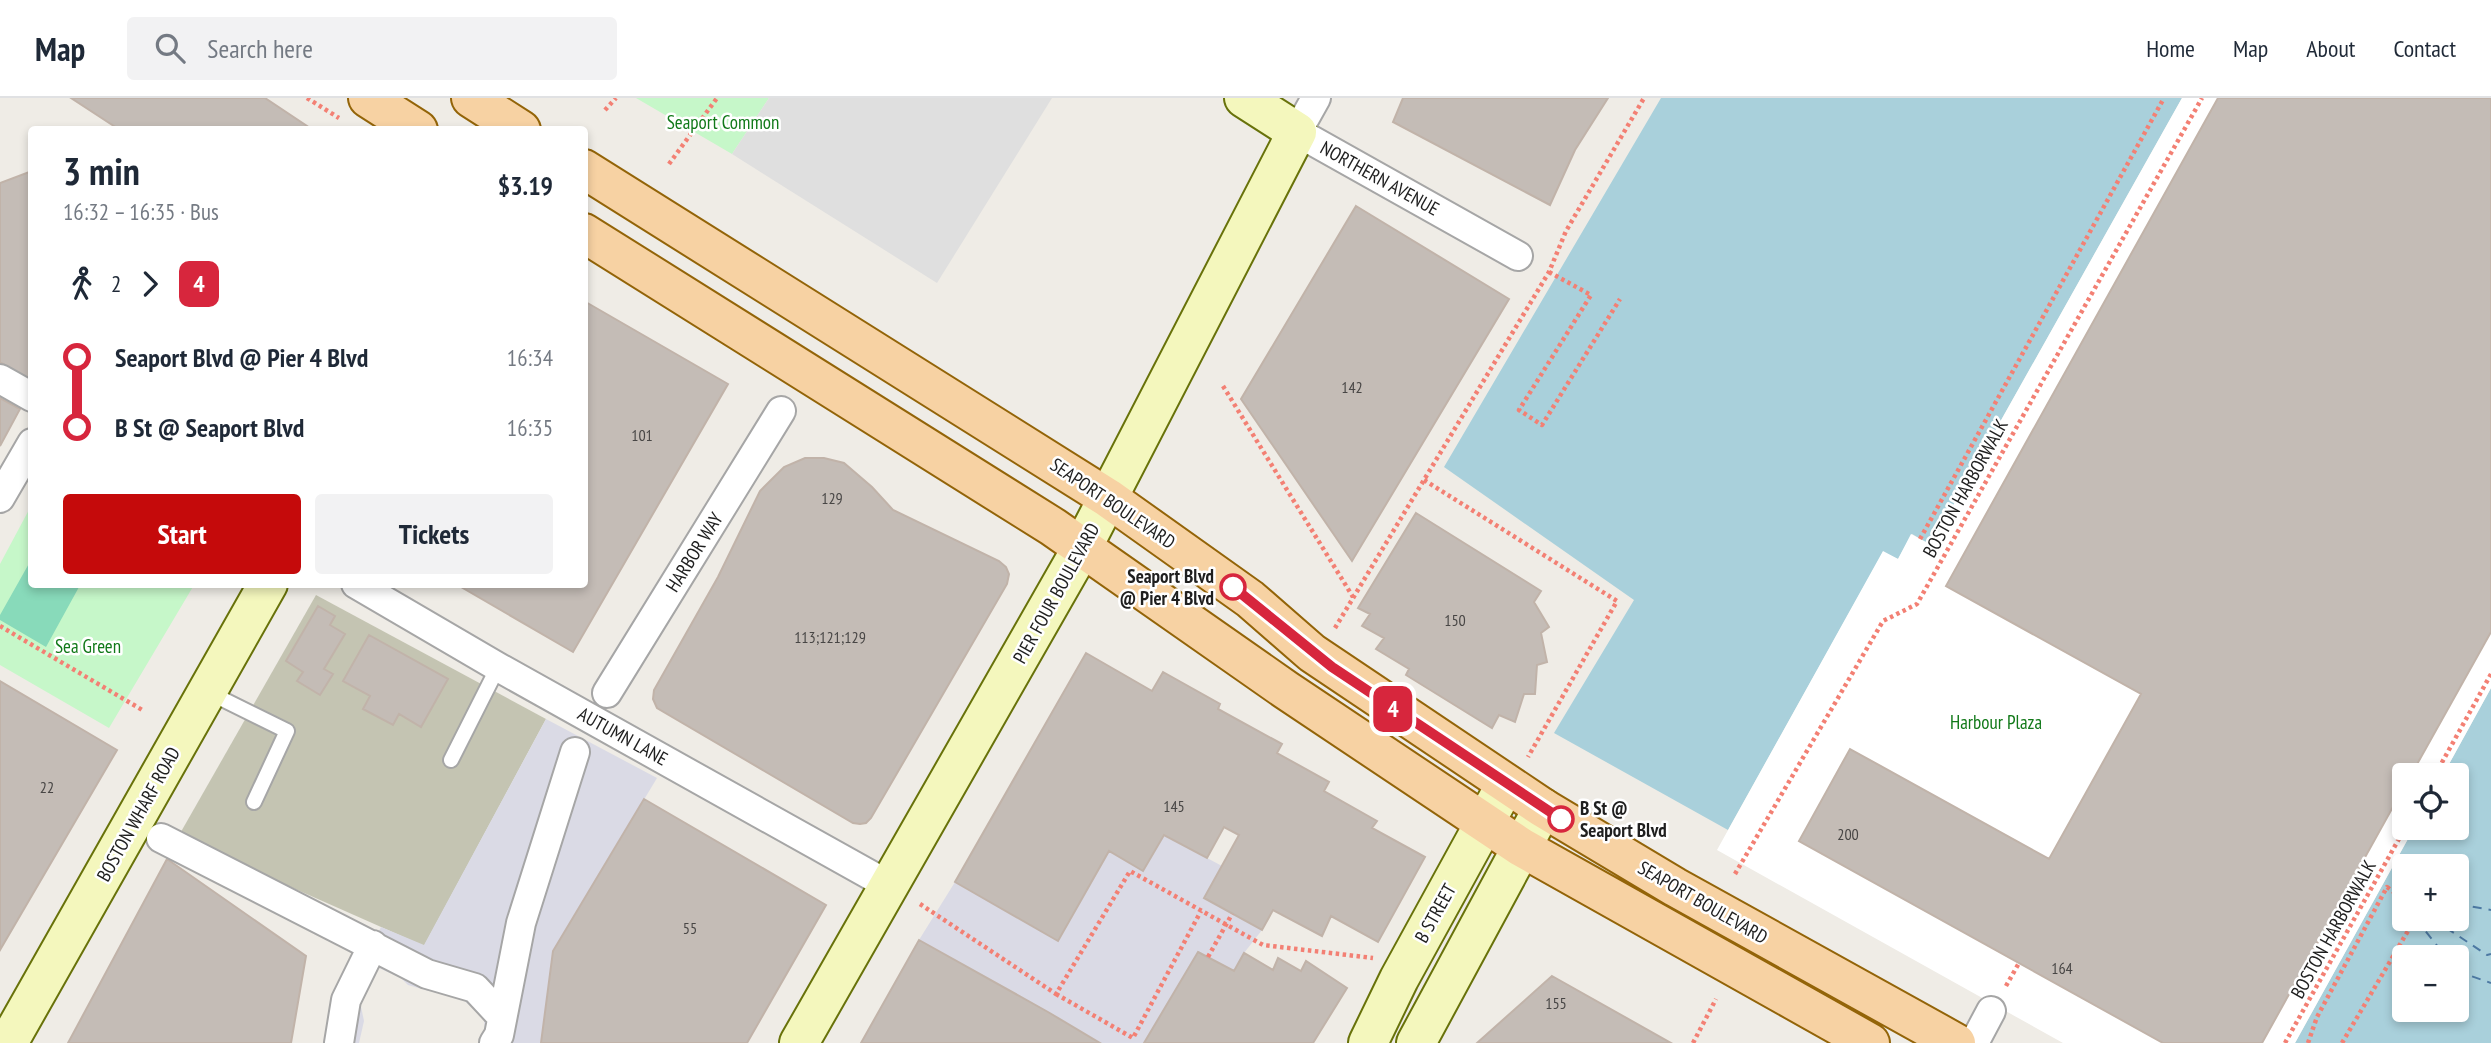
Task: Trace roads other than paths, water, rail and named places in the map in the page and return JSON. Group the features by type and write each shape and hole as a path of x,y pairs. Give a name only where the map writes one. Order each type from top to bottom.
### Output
{"main road":[{"path":"471,98 515,126"},
{"path":"358,111 405,126"},
{"name":"SEAPORT BOULEVARD","path":"588,172 1108,498 1250,599 1312,653 1517,771 1543,808 1675,887 1956,1043"},
{"path":"588,236 1083,546 1264,675 1521,847 1870,1043"}],"street":[{"name":"NORTHERN AVENUE","path":"1244,98 1297,132 1518,256"},
{"name":"PIER FOUR BOULEVARD","path":"799,1043 905,895 1316,98"},
{"path":"0,379 28,395"},
{"name":"HARBOR WAY","path":"607,693 781,411"},
{"path":"0,498 28,450"},
{"name":"BOSTON WHARF ROAD","path":"8,1043 266,588"},
{"name":"AUTUMN LANE","path":"363,588 498,667 905,895"},
{"path":"498,1030 521,923 575,752"},
{"name":"B STREET","path":"1368,1043 1399,979 1485,821 1517,771"},
{"path":"1416,1043 1543,808"},
{"path":"160,838 427,974 475,988 498,1030"},
{"path":"339,1043 346,1000 373,945"},
{"path":"1973,1043 1991,1011"}],"lane":[{"path":"451,760 498,667"},
{"path":"207,692 288,732 254,802"}],"water":[{"path":"1661,98 2182,98 1931,545 1912,534 1898,559 1883,552 1728,830 1554,733 1634,600 1444,467"},
{"path":"2491,688 2491,1043 2295,1043 2392,868 2392,931 2469,931 2469,854 2400,854 2407,840 2469,840 2469,763 2450,763"}],"place":[{"name":"Seaport Blvd @ Pier 4 Blvd","path":"1233,587"},
{"name":"B St @ Seaport Blvd","path":"1561,819"}],"park label":[{"name":"Seaport Common","path":"723,122"},
{"name":"Sea Green","path":"88,646"},
{"name":"Harbour Plaza","path":"1996,722"}]}
